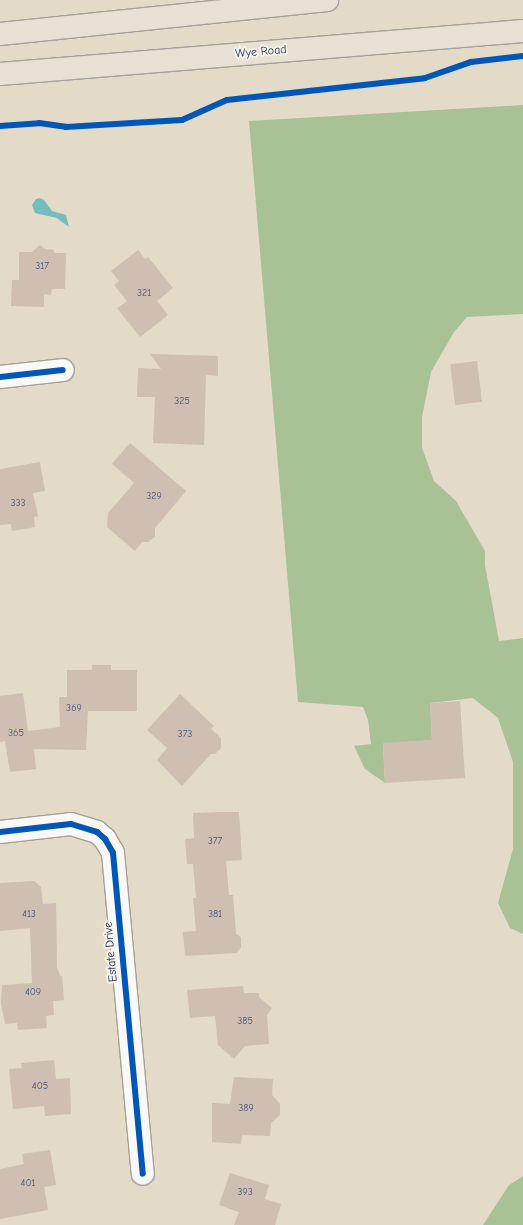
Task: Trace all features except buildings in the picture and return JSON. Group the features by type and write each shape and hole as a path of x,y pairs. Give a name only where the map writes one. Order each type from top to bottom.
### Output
{"main road":[{"path":"0,34 327,0"},
{"name":"Wye Road","path":"0,74 523,31"}],"street":[{"path":"0,377 63,370"},
{"name":"Estate Drive","path":"0,832 71,824 97,832 105,839 113,853 142,1174"}],"green space":[{"path":"523,105 523,314 467,317 454,332 431,372 422,417 422,448 434,481 456,501 485,551 485,565 499,641 523,638 523,934 510,928 498,903 513,849 513,762 498,718 473,698 430,703 432,740 383,744 385,783 365,769 354,746 371,744 368,720 363,707 298,702 249,121"},
{"path":"523,1176 523,1225 483,1225 509,1185"}],"water":[{"path":"40,198 44,200 52,211 66,215 69,227 57,218 35,213 32,205 36,199"}],"cycle path":[{"path":"0,126 39,123 66,127 182,120 227,100 425,78 471,62 523,56"},
{"path":"0,377 63,370"},
{"path":"0,832 71,824 97,832 105,839 113,853 143,1174"}]}
